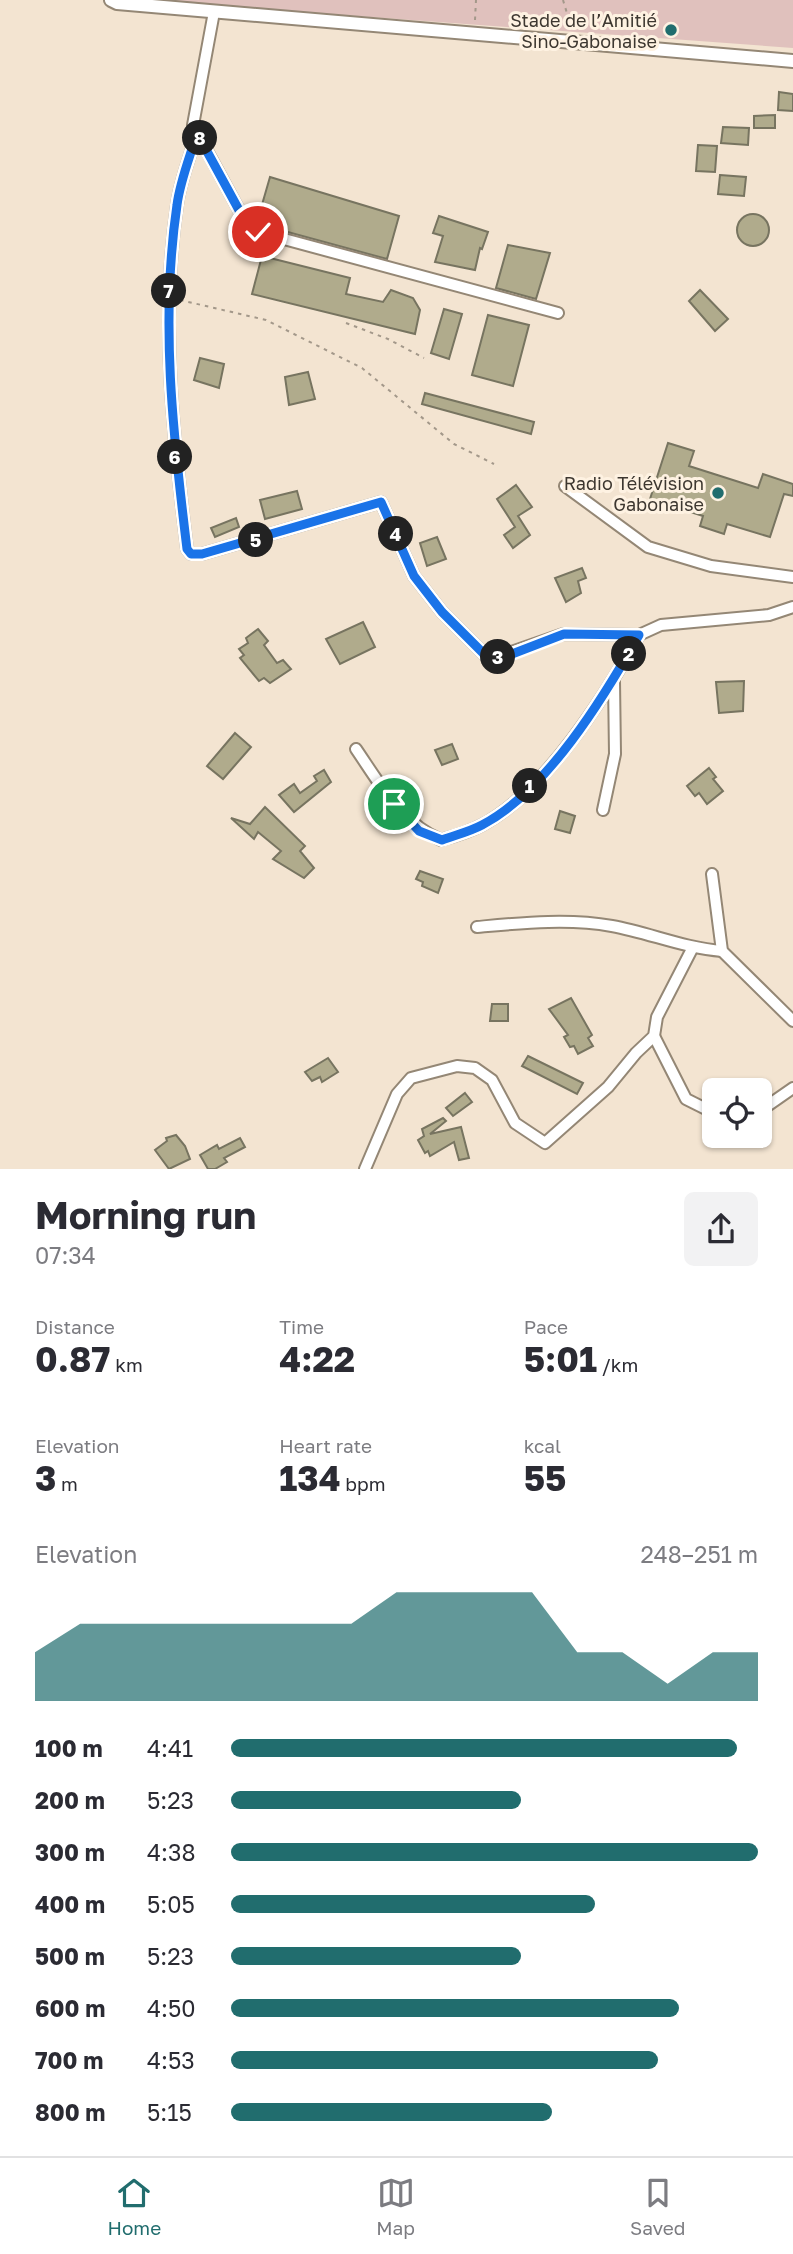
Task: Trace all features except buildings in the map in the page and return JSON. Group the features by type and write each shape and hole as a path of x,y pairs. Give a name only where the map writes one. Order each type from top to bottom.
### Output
{"street":[{"path":"111,0 117,3 475,36 575,41 793,61"},
{"path":"214,12 193,125 246,223 258,232 558,313"},
{"path":"197,133 177,203 169,298 171,418 187,549 191,554 202,554 277,534 381,502 414,576 442,612 484,654 497,657 564,634 639,635 671,623 769,615 793,607"},
{"path":"565,486 648,547 711,566 793,577"},
{"path":"356,749 394,804 419,831 442,840 484,824 519,797 554,763 614,681 639,635"},
{"path":"603,810 615,754 614,681"},
{"path":"712,874 722,951 793,1021"},
{"path":"477,927 533,922 610,926 692,949 722,951"},
{"path":"692,949 657,1017 654,1036 686,1099 702,1107"},
{"path":"365,1169 397,1094 411,1078 457,1066 475,1068 492,1080 515,1123 545,1143 608,1087 654,1036"},
{"path":"772,1103 793,1088"}],"path":[{"path":"475,36 476,0"},
{"path":"563,0 575,41"},
{"path":"169,298 266,320 362,368 454,444 494,464"},
{"path":"346,323 388,339 424,358"}],"shaded area":[{"name":"Stade de l’Amitié Sino-Gabonaise","path":"140,0 793,0 793,48"}],"place":[{"name":"Stade de l’Amitié Sino-Gabonaise","path":"671,30"},
{"name":"Radio Télévision Gabonaise","path":"718,493"}],"route":[{"path":"258,232 246,223 197,133 177,203 169,298 171,418 187,549 191,554 202,554 277,534 381,502 414,576 442,612 484,654 497,657 512,654 564,634 639,635 614,681 554,763 519,797 484,824 442,840 419,831 394,804"}]}
